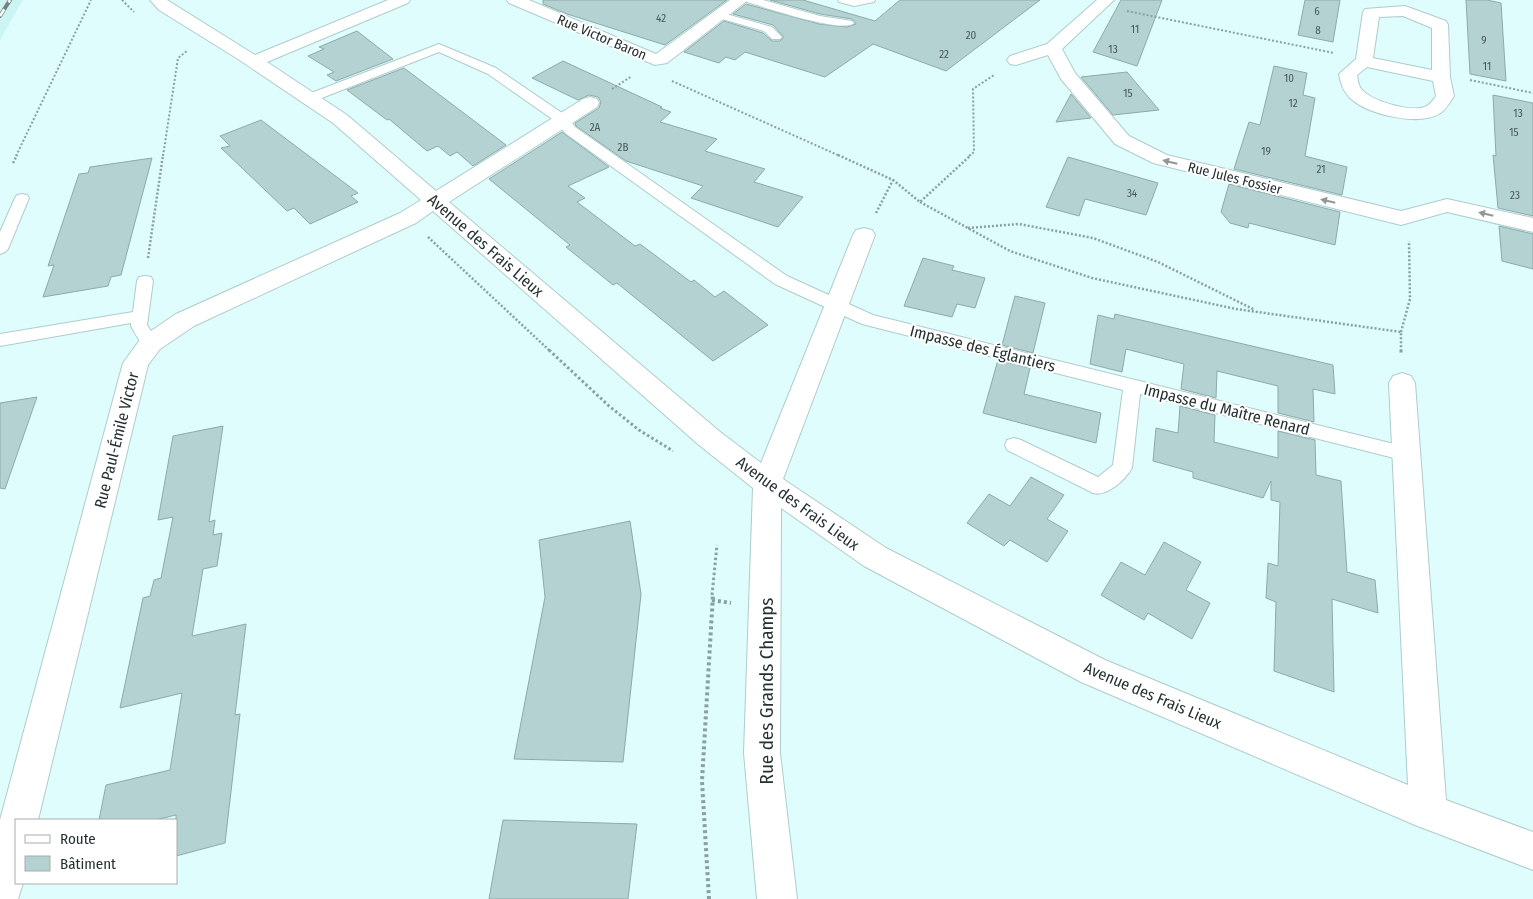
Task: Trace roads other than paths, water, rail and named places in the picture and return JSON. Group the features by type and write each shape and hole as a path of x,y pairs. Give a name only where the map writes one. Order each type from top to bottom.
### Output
{"street":[{"name":"Avenue des Frais Lieux","path":"158,0 340,119 709,438 767,483 875,557 1093,671 1428,812 1533,850"},
{"path":"253,62 402,0"},
{"name":"Rue Victor Baron","path":"515,0 653,63 719,15"},
{"path":"719,15 740,0"},
{"path":"1016,60 1053,48 1103,3"},
{"path":"1405,6 1440,25 1441,77 1444,96 1434,110 1422,113 1396,112 1366,102 1352,90 1348,74 1364,61 1371,12 1405,6"},
{"name":"Rue Jules Fossier","path":"1053,48 1067,75 1122,140 1160,159 1401,218 1446,205 1533,225"},
{"path":"1364,61 1441,77"},
{"name":"Rue Paul-Émile Victor","path":"19,819 136,363 151,343 185,320 408,218 590,103"},
{"path":"767,483 864,235"},
{"path":"1402,383 1428,812"},
{"name":"Rue des Grands Champs","path":"767,483 762,753 777,899"},
{"path":"0,896 15,836"}],"lane":[{"path":"751,0 818,19 848,23"},
{"path":"843,0 854,3 870,0"},
{"path":"719,15 768,29 776,37"},
{"path":"310,98 439,48 492,71 562,120"},
{"name":"Impasse des Églantiers","path":"562,120 570,130 781,280 837,304 868,320 1132,385"},
{"path":"0,249 22,198"},
{"path":"145,281 139,326 151,343"},
{"path":"0,340 140,316"},
{"name":"Impasse du Maître Renard","path":"1014,445 1100,487 1122,468 1132,385 1406,454"}],"railway":[{"path":"0,16 10,0"}]}
